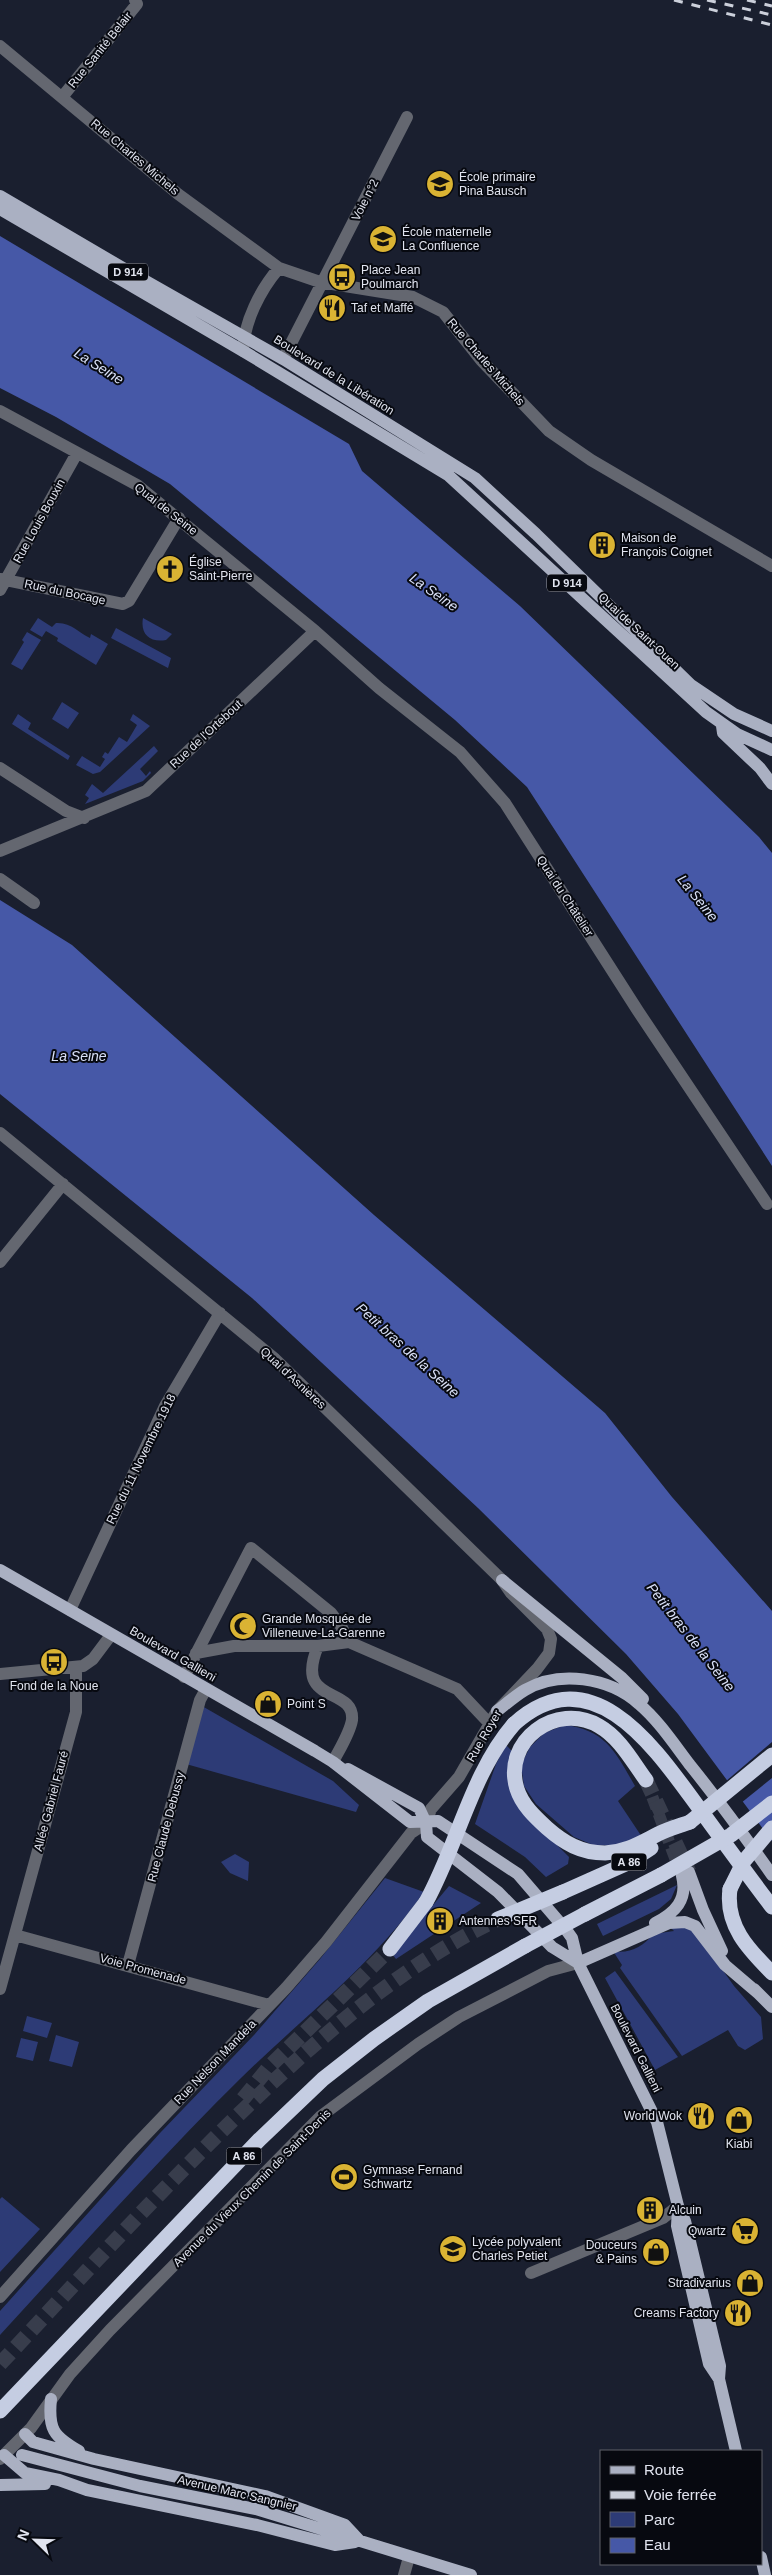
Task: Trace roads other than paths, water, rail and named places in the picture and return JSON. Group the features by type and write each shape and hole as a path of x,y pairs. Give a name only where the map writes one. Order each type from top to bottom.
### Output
{"highway":[{"path":"390,1949 426,1902 445,1866 491,1757 514,1724 540,1706 563,1700 590,1702 606,1708 625,1720 660,1756 772,1907"},
{"path":"646,1780 612,1736 597,1725 575,1718 557,1719 537,1728 524,1743 516,1763 516,1788 524,1803 558,1837 581,1850 604,1853 625,1850 659,1833 690,1822"},
{"name":"A 86","path":"498,1919 628,1863 690,1822 772,1755"},
{"name":"A 86","path":"0,2411 252,2147 323,2079 374,2039 428,2001 525,1946 661,1875 731,1835 772,1802"},
{"path":"772,1828 744,1860 730,1889 729,1907 737,1932 744,1944 772,1973"}],"main road":[{"name":"Boulevard de la Libération","path":"0,196 283,359 475,478 529,527 622,619"},
{"name":"Quai de Saint-Ouen","path":"0,209 408,449 464,488 696,703 722,724 723,733 760,768 772,784"},
{"path":"269,367 283,359"},
{"name":"Quai de Saint-Ouen","path":"622,619 700,692 734,714 772,732"},
{"name":"D 914","path":"722,724 769,749"},
{"path":"760,768 769,749 772,732"},
{"name":"Boulevard Gallieni","path":"0,1570 333,1762 410,1822 426,1823 438,1821 518,1874 567,1931 572,1938 578,1963 658,2122 678,2206 677,2226 708,2356 719,2379 736,2450"},
{"path":"502,1580 635,1690 672,1731 694,1770"},
{"path":"497,1711 525,1690 549,1680 574,1678 597,1682 628,1696 638,1703 694,1770 772,1875"},
{"path":"426,1823 427,1837 498,1892 552,1947 578,1963"},
{"path":"578,1963 598,1948 657,1922 672,1912 684,1896 686,1874 720,1948 734,1967 772,2007"},
{"path":"578,1963 669,1923 685,1922 700,1931 725,1965 759,1994"},
{"path":"51,2399 50,2422 56,2435 94,2459"},
{"path":"25,2434 33,2442 94,2459 265,2496 345,2525 360,2542"},
{"name":"Avenue Marc Sangnier","path":"22,2456 140,2486 256,2509 471,2575"},
{"path":"2,2457 25,2473 59,2480 87,2490"},
{"path":"0,2485 30,2483 87,2490 257,2525 335,2545 360,2542"},
{"path":"762,2562 765,2575"}],"street":[{"name":"Rue Sanité Belair","path":"63,96 136,2"},
{"name":"Rue Charles Michels","path":"0,46 63,96 178,194 279,268 320,282 413,297 443,312 481,360 549,431 591,460 772,566"},
{"name":"Voie n°2","path":"320,282 407,117"},
{"path":"244,351 244,336 248,324 271,278 279,268"},
{"path":"283,359 320,282"},
{"path":"228,328 248,324"},
{"name":"Quai de Seine","path":"0,410 137,485 315,631"},
{"name":"Rue Louis Bouxin","path":"2,583 78,453"},
{"name":"Rue du Bocage","path":"2,583 122,604 129,601 179,518"},
{"name":"Rue de l'Ortebout","path":"0,851 146,791 315,631"},
{"name":"Quai du Châtelier","path":"315,631 379,688 460,752 505,803 638,1011 767,1204"},
{"path":"0,768 66,811 84,818"},
{"path":"0,879 34,902"},
{"name":"Quai d'Asnières","path":"0,1133 275,1359 502,1580 511,1593 547,1629 551,1639 549,1653"},
{"path":"0,1262 63,1184"},
{"name":"Rue du 11 Novembre 1918","path":"70,1610 161,1414 220,1313"},
{"path":"184,1677 251,1548 330,1613 341,1626 349,1642"},
{"path":"0,1674 76,1667 90,1662 111,1635"},
{"path":"196,1653 234,1646 318,1646 349,1642 453,1687 489,1723"},
{"path":"318,1646 312,1663 313,1680 318,1687 346,1704 352,1716 350,1725 333,1762"},
{"name":"Rue Royer","path":"426,1823 431,1809 463,1772 497,1711 537,1669 549,1653"},
{"name":"Allée Gabriel Fauré","path":"0,1989 76,1712 76,1667"},
{"name":"Rue Claude Debussy","path":"128,1965 200,1700 206,1689"},
{"name":"Rue Nelson Mandela","path":"0,2297 131,2150 269,2005 326,1942 411,1833 426,1823"},
{"name":"Voie Promenade","path":"15,1935 269,2005"},
{"name":"Avenue du Vieux Chemin de Saint-Denis","path":"2,2457 25,2434 51,2399 110,2330 321,2116 418,2044 458,2017 548,1971 578,1963"},
{"path":"531,2273 664,2218 678,2206"},
{"path":"404,2575 409,2557"}],"water":[{"name":"La Seine","path":"0,236 349,444 362,471 520,606 759,837 772,853 772,1166 527,787 455,720 170,484 56,417 0,388"},
{"name":"La Seine","path":"0,900 72,945 374,1215 605,1413 672,1497 772,1611 772,1841 678,1714 626,1654 478,1508 252,1298 0,1094"}],"tunnel":[{"path":"646,1780 681,1874"},
{"path":"646,1780 689,1872"},
{"path":"0,2364 159,2194 286,2070 371,1998 433,1955 498,1919"},
{"path":"243,2099 270,2066 390,1949"}],"railway":[{"path":"674,0 772,25"},
{"path":"707,0 772,15"},
{"path":"747,0 772,6"}],"place":[{"name":"École primaire Pina Bausch","path":"440,184"},
{"name":"École maternelle La Confluence","path":"383,239"},
{"name":"Place Jean Poulmarch","path":"342,277"},
{"name":"Taf et Maffé","path":"332,308"},
{"name":"Maison de François Coignet","path":"602,545"},
{"name":"Église Saint-Pierre","path":"170,569"},
{"name":"Grande Mosquée de Villeneuve-La-Garenne","path":"243,1626"},
{"name":"Fond de la Noue","path":"54,1662"},
{"name":"Point S","path":"268,1704"},
{"name":"Antennes SFR","path":"440,1921"},
{"name":"World Wok","path":"701,2116"},
{"name":"Kiabi","path":"739,2120"},
{"name":"Gymnase Fernand Schwartz","path":"344,2177"},
{"name":"Alcuin","path":"650,2210"},
{"name":"Qwartz","path":"745,2231"},
{"name":"Lycée polyvalent Charles Petiet","path":"453,2249"},
{"name":"Douceurs & Pains","path":"656,2252"},
{"name":"Stradivarius","path":"750,2283"},
{"name":"Creams Factory","path":"738,2313"}],"water label":[{"name":"Petit bras de la Seine","path":"408,1350"},
{"name":"Petit bras de la Seine","path":"691,1637"}]}
